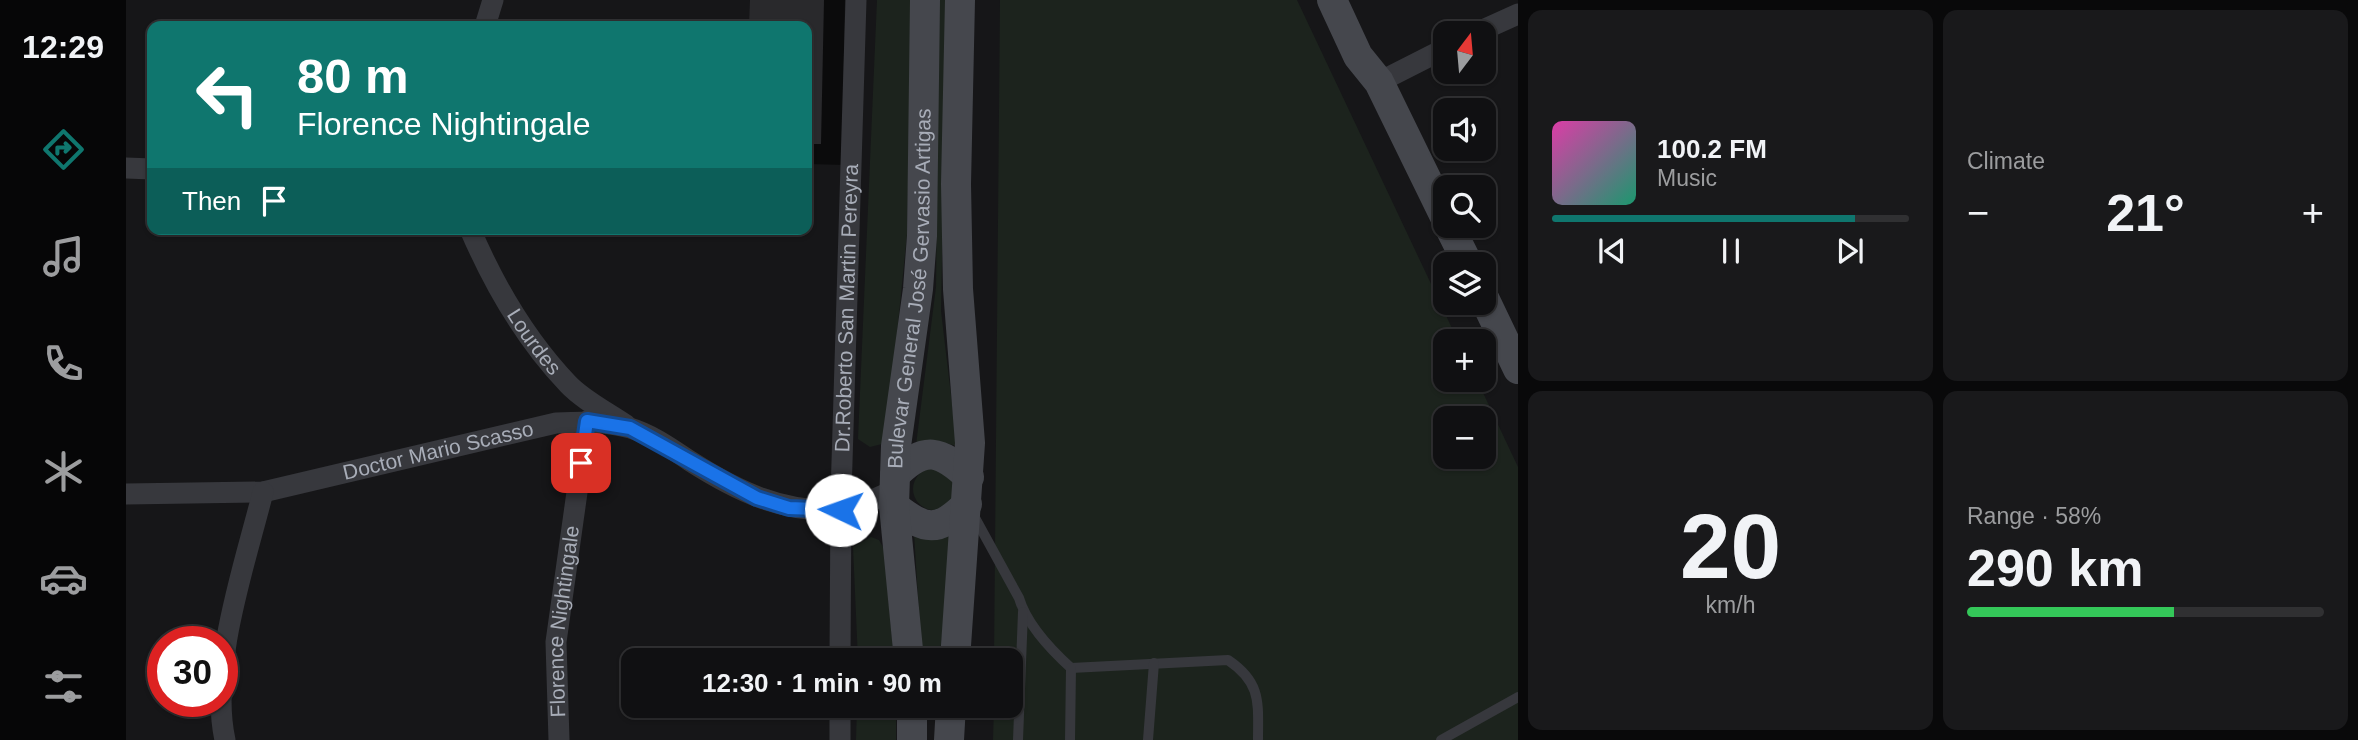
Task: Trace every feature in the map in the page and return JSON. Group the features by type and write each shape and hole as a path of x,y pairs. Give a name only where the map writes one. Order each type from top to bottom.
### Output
{"main road":[{"name":"Bulevar General José Gervasio Artigas","path":"908,648 894,491 922,236 925,0"},
{"name":"Bulevar General José Gervasio Artigas","path":"956,648 968,490 968,407 958,289 956,197 960,0"},
{"path":"1332,0 1358,56 1379,82 1433,192"},
{"path":"1354,0 1378,51 1379,82"},
{"path":"1492,315 1518,369"},
{"path":"930,454 951,460 968,490 950,521 926,526 914,522 894,491 908,461 930,454"},
{"path":"912,718 912,740"},
{"path":"949,740 950,718"}],"street":[{"path":"487,21 493,0"},
{"name":"Dr.Roberto San Martin Pereyra","path":"840,648 841,510 856,0"},
{"path":"1496,23 1518,13"},
{"path":"1379,82 1433,55"},
{"path":"126,167 147,169"},
{"name":"Lourdes","path":"473,235 497,285 527,331 569,386 630,428"},
{"name":"Doctor Mario Scasso","path":"126,494 262,492 556,423 587,421 630,428 757,498 789,508 841,510 894,491"},
{"name":"Florence Nightingale","path":"559,740 556,642 587,421"},
{"path":"225,740 222,681 229,628 262,492"},
{"path":"840,718 840,740"}],"lane":[{"path":"968,490 1019,598 1023,612 1018,740"},
{"path":"1023,612 1053,653 1071,668 1228,660 1246,672 1258,694 1258,740"},
{"path":"1148,740 1153,663"},
{"path":"1070,740 1071,668"},
{"path":"1441,740 1518,697"}],"shaded area":[{"path":"877,0 912,0 907,234 886,443 870,447 858,439"},
{"path":"939,0 947,0 941,311 957,446 937,441 916,445 936,287"},
{"path":"1000,0 1297,0 1433,288 1433,315 1446,315 1452,329 1433,329 1433,392 1483,392 1489,406 1433,406 1433,469 1496,469 1496,420 1518,467 1518,740 993,740 994,718 1023,718 1023,648 994,648"},
{"path":"934,468 949,474 955,489 949,504 934,510 919,504 913,489 919,474"},
{"path":"914,533 955,533 941,648 921,648"},
{"path":"871,537 879,540 884,549 893,648 857,648 853,547"},
{"path":"857,718 896,718 896,740 856,740"}],"building":[{"path":"750,0 824,0 821,144 812,144 812,21 749,21"}],"route":[{"path":"581,463 587,421 630,428 671,448 721,481 757,498 789,508 841,510"}]}
